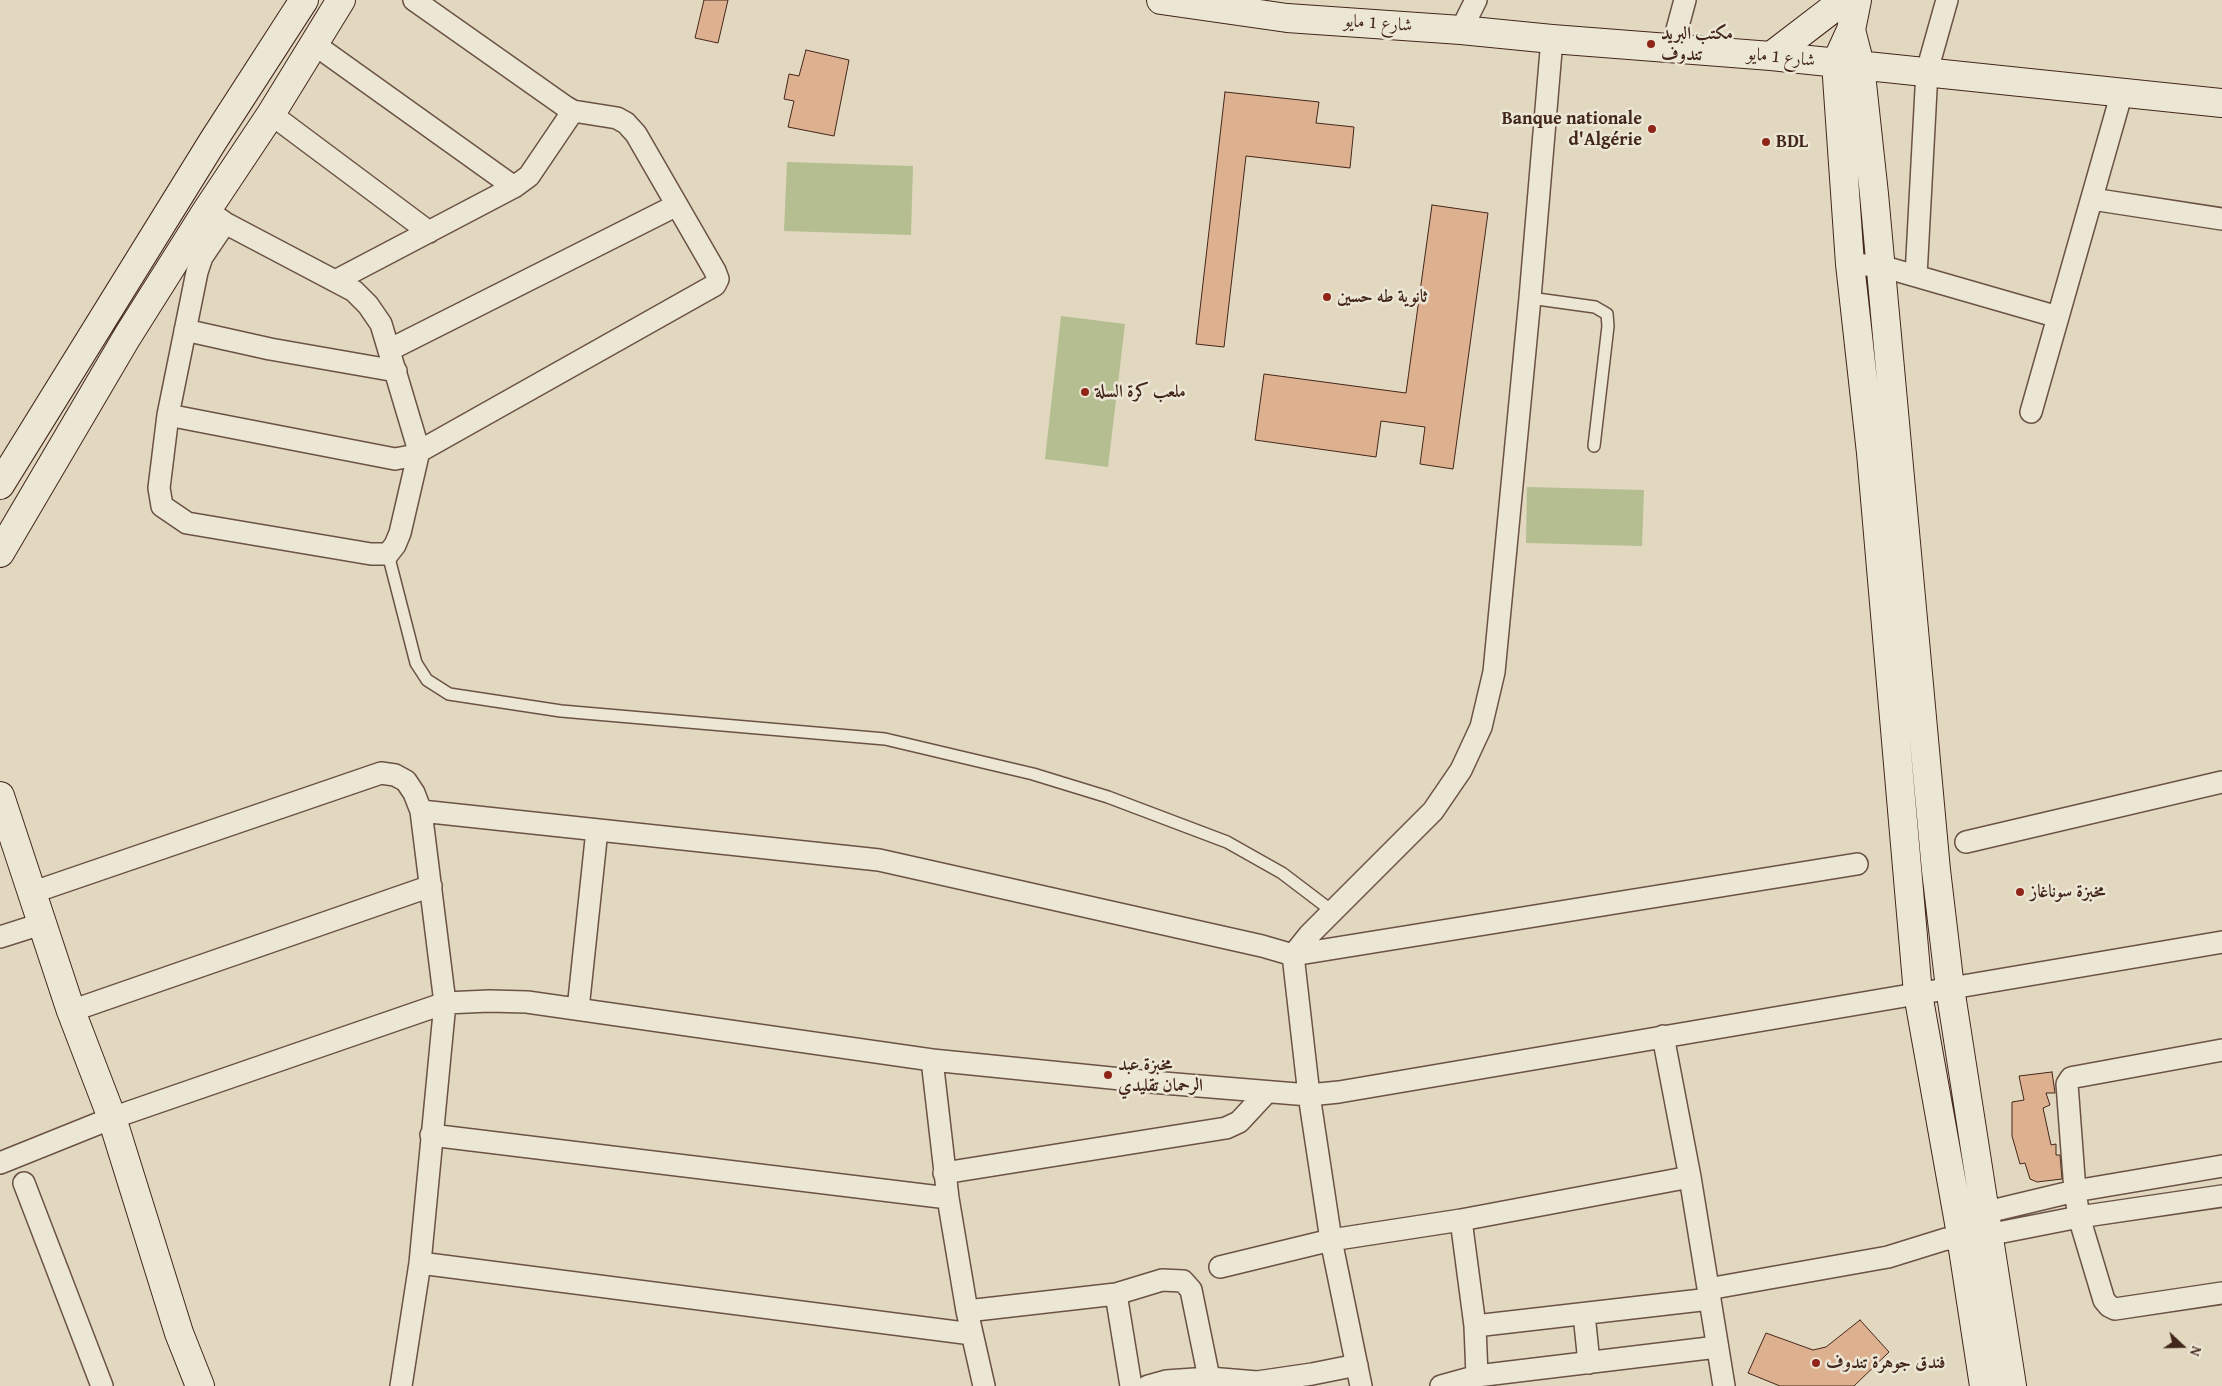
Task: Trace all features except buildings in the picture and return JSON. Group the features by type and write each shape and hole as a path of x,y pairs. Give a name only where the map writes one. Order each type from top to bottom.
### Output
{"street":[{"path":"0,484 304,0"},
{"path":"0,553 127,338 216,217 271,114 341,0"},
{"path":"168,415 395,459 411,456 715,285 718,279 715,271 636,134 626,123 617,118 573,111 414,0"},
{"name":"شارع 1 مايو","path":"1161,0 1286,18 1461,30 1552,40 1771,56 2222,103"},
{"path":"1461,30 1476,0"},
{"path":"1672,48 1685,0"},
{"path":"1771,56 1844,0"},
{"path":"1857,0 1851,30 1848,64 1850,264 1872,482 1918,994 1967,1230 2012,1386"},
{"path":"1916,276 1927,71 1947,0"},
{"path":"1361,1386 1331,1240 1309,1095 1293,955 1308,935 1433,811 1461,770 1481,726 1494,672 1530,298 1552,40"},
{"path":"314,44 514,187"},
{"path":"1848,64 1881,266 1936,870 1950,988 1967,1230 1984,1386"},
{"path":"2031,412 2122,92"},
{"path":"335,281 514,187 529,176 573,111"},
{"path":"271,114 429,232"},
{"path":"2092,199 2222,219"},
{"path":"389,350 677,205"},
{"path":"216,217 354,291 368,305 381,324 419,451 400,533 395,545 388,554 371,554 187,523 175,517 162,506 158,488 168,415 197,272 216,217"},
{"path":"1850,264 1881,266 2058,317"},
{"path":"185,330 270,349 396,371"},
{"path":"31,893 381,773 395,775 406,781 414,793 421,811 444,1003 420,1263 401,1386"},
{"path":"1966,842 2222,782"},
{"path":"0,796 71,1011 112,1118 178,1333 200,1386"},
{"path":"421,811 879,860 1262,946 1293,955 1857,864"},
{"path":"578,1009 597,830"},
{"path":"71,1011 431,886"},
{"path":"0,936 41,924"},
{"path":"0,1163 112,1118 444,1003 527,1002 932,1060 1266,1093 1309,1095 1340,1092 2222,942"},
{"path":"1664,1036 1690,1177 1724,1386"},
{"path":"2222,1050 2075,1077 2068,1081 2075,1191 2079,1217 2101,1294 2109,1306 2115,1309 2126,1308 2222,1294"},
{"path":"932,1060 944,1173 967,1311 984,1386"},
{"path":"944,1173 1226,1128 1239,1122 1266,1093"},
{"path":"431,1135 948,1198"},
{"path":"1475,1326 1584,1314 1709,1294 1888,1257 2075,1191 2222,1166"},
{"path":"1220,1267 1331,1240 1461,1220 1690,1177"},
{"path":"24,1183 102,1386"},
{"path":"1967,1230 2079,1217 2222,1196"},
{"path":"1461,1220 1475,1326 1478,1376"},
{"path":"420,1263 972,1334"},
{"path":"967,1311 1116,1294 1162,1280 1183,1282 1191,1290 1209,1378"},
{"path":"1116,1294 1131,1386"},
{"path":"1584,1314 1589,1363"},
{"path":"1441,1386 1478,1376 1717,1347"},
{"path":"1148,1386 1166,1381 1209,1378 1257,1382 1357,1365"}],"lane":[{"path":"1530,298 1595,307 1607,314 1608,326 1594,446"},
{"path":"388,554 416,663 427,680 449,694 561,712 885,739 1034,774 1108,797 1227,842 1282,873 1332,911"}],"green space":[{"path":"787,162 913,166 911,235 784,231"},
{"name":"ملعب كرة السلة","path":"1061,316 1125,324 1108,467 1045,459"},
{"path":"1527,487 1644,490 1642,546 1526,543"}],"place":[{"name":"مكتب البريد تندوف","path":"1651,44"},
{"name":"Banque nationale d'Algérie","path":"1652,129"},
{"name":"BDL","path":"1766,142"},
{"name":"ثانوية طه حسين","path":"1327,297"},
{"name":"ملعب كرة السلة","path":"1085,392"},
{"name":"مخبزة سوناغاز","path":"2020,892"},
{"name":"مخبزة عبد الرحمان تقليدي","path":"1108,1075"},
{"name":"فندق جوهرة تندوف","path":"1816,1363"}]}
